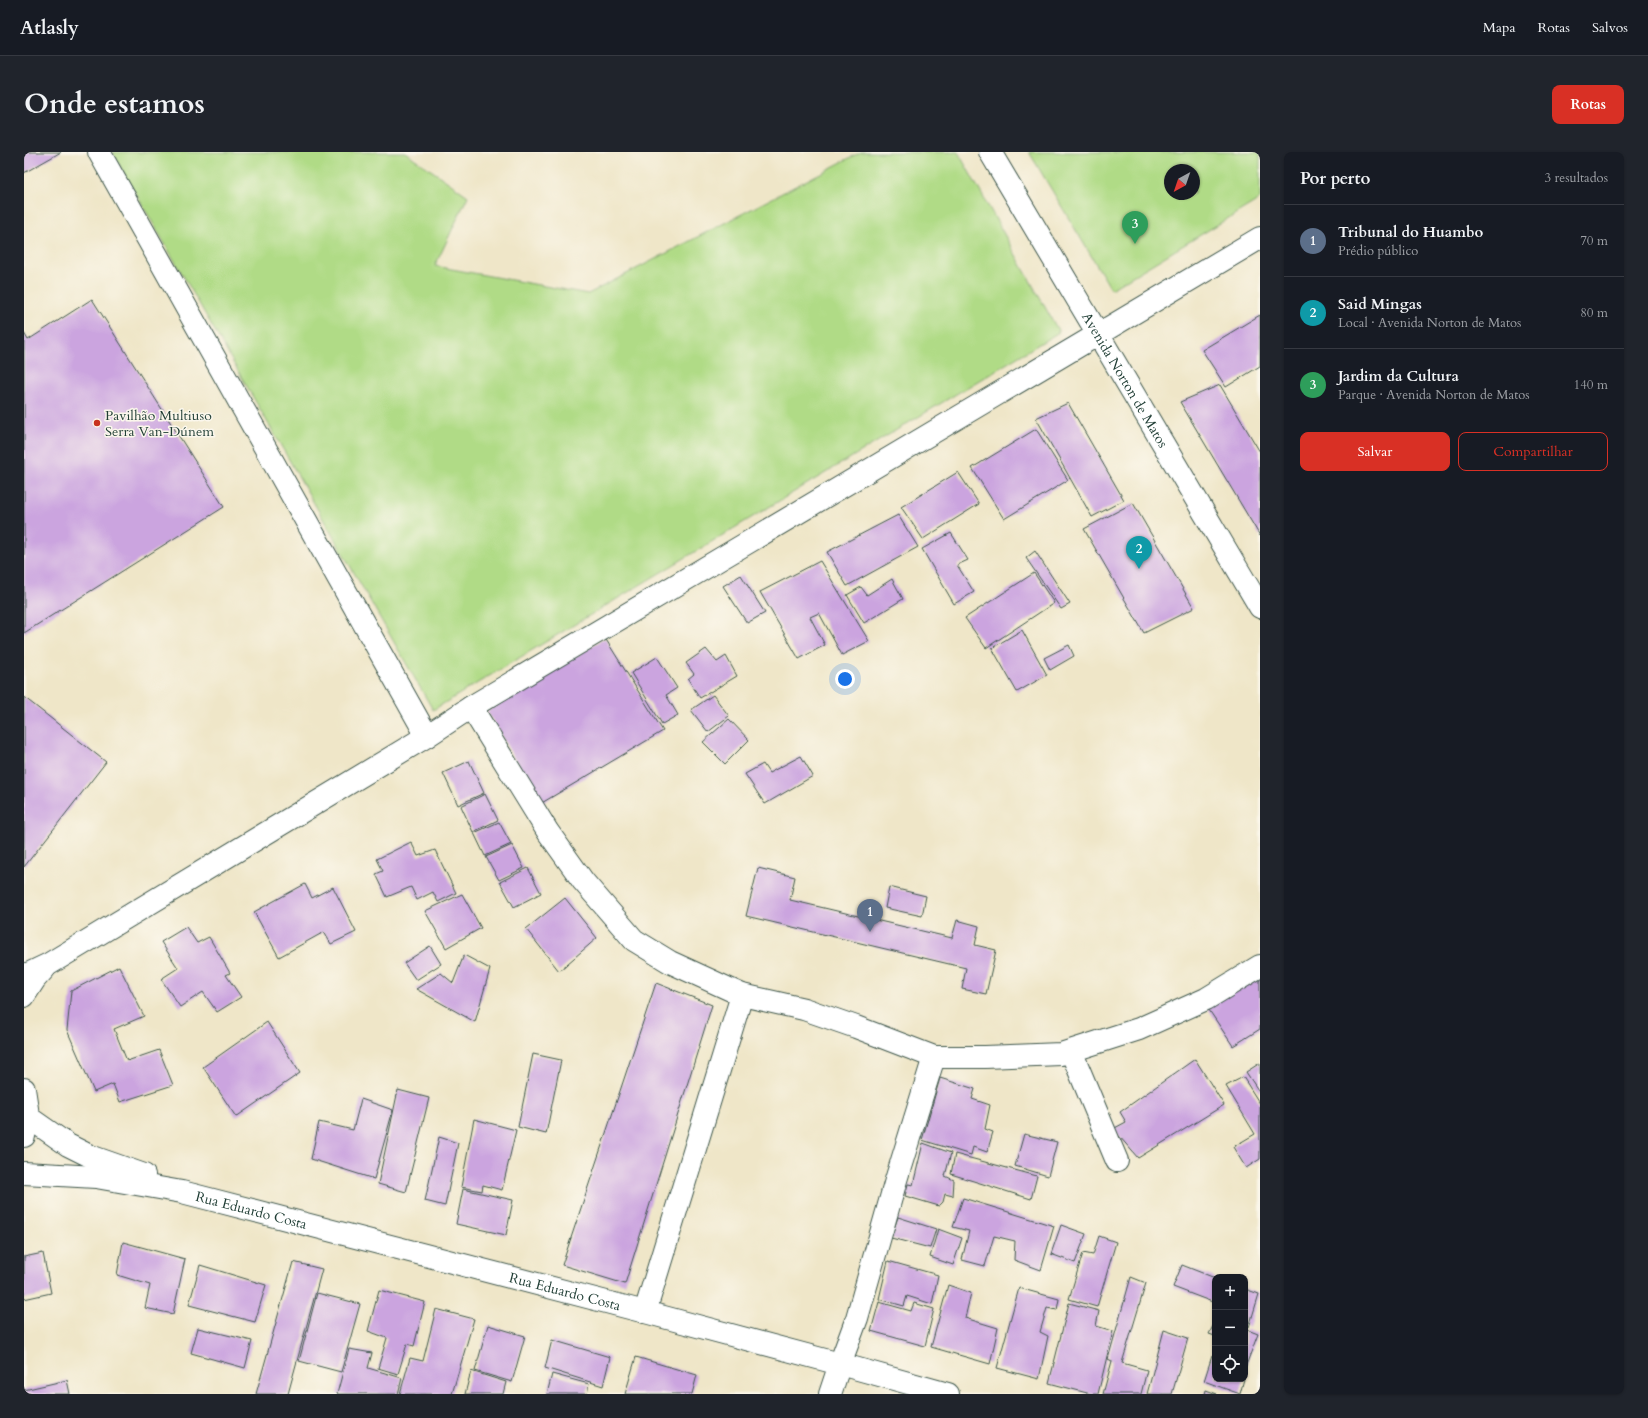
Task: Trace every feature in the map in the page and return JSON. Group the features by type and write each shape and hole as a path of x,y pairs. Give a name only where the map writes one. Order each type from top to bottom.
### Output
{"street":[{"path":"99,152 427,736"},
{"name":"Avenida Norton de Matos","path":"990,152 1260,607"},
{"path":"24,976 49,964 427,736 471,707 1260,238"},
{"path":"471,707 548,832 583,881 634,940 670,962 742,995 804,1010 856,1027 934,1057 986,1057 1061,1054 1139,1029 1206,999 1260,966"},
{"path":"24,996 35,979 49,964"},
{"path":"645,1312 742,995"},
{"path":"1071,1051 1117,1161"},
{"path":"830,1394 857,1318 896,1180 934,1057"},
{"path":"24,1090 28,1115 24,1136"},
{"name":"Rua Eduardo Costa","path":"28,1115 28,1117 68,1145 84,1153 149,1177 182,1192"},
{"name":"Rua Eduardo Costa","path":"24,1173 96,1177 182,1192 645,1312 948,1394"}],"green space":[{"path":"112,152 405,152 468,196 435,266 588,294 861,152 958,152 1059,332 433,710"},
{"path":"1029,152 1260,152 1260,199 1111,289"}],"building":[{"path":"24,152 61,152 24,173"},
{"name":"Pavilhão Multiuso Serra Van-Dúnem","path":"92,299 224,507 24,633 24,333 28,340"},
{"path":"1260,315 1260,366 1226,387 1202,350"},
{"path":"1220,385 1260,452 1260,536 1180,402"},
{"path":"1068,403 1124,500 1092,517 1036,418"},
{"path":"1036,429 1068,480 1004,519 972,468"},
{"path":"958,472 979,504 923,539 901,507"},
{"path":"1133,503 1194,608 1144,633 1084,529"},
{"path":"898,515 918,547 847,586 827,552"},
{"path":"951,533 968,560 957,565 974,592 954,604 922,549"},
{"path":"1035,551 1070,604 1061,609 1026,558"},
{"path":"820,561 869,641 842,655 819,613 810,617 825,645 799,659 760,592"},
{"path":"1034,573 1054,603 986,648 965,618"},
{"path":"741,575 765,613 747,623 723,586"},
{"path":"892,579 903,599 864,623 847,595 861,587 867,595"},
{"path":"1022,630 1047,675 1017,692 992,648"},
{"path":"605,638 663,731 540,804 487,711"},
{"path":"1069,645 1074,656 1050,670 1044,658"},
{"path":"706,649 717,662 726,656 737,676 700,698 688,679 694,674 686,663"},
{"path":"657,657 677,688 666,695 678,715 662,724 631,673"},
{"path":"713,695 729,716 708,732 691,710"},
{"path":"24,697 106,762 24,867"},
{"path":"729,719 749,740 725,764 703,742"},
{"path":"801,756 813,776 765,804 745,774 763,764 769,773"},
{"path":"469,761 484,793 458,805 443,773"},
{"path":"485,794 498,820 473,832 461,806"},
{"path":"499,822 511,844 485,856 474,833"},
{"path":"411,842 418,856 435,850 456,893 438,902 433,892 417,900 411,887 387,897 376,874 383,871 377,859"},
{"path":"512,845 524,868 499,880 486,857"},
{"path":"528,868 541,893 514,907 500,882"},
{"path":"758,868 795,877 790,900 952,938 957,920 979,926 975,945 996,950 986,994 962,989 966,968 746,916"},
{"path":"305,884 312,898 333,887 356,932 331,944 324,932 279,957 254,912"},
{"path":"889,887 926,896 922,916 885,908"},
{"path":"462,894 481,928 446,948 425,911"},
{"path":"565,898 597,938 559,971 526,929"},
{"path":"186,927 197,943 209,937 230,973 226,975 241,997 217,1012 203,992 180,1007 161,979 178,968 161,942"},
{"path":"430,946 441,964 416,980 404,963"},
{"path":"464,955 490,969 475,1022 416,989 441,973 453,983"},
{"path":"119,966 144,1016 114,1029 127,1061 159,1050 173,1085 120,1102 113,1084 94,1092 67,1030 71,991"},
{"path":"1260,976 1260,1029 1233,1046 1207,1007"},
{"path":"656,983 712,1005 625,1284 562,1265"},
{"path":"267,1022 300,1073 236,1117 203,1067"},
{"path":"533,1054 561,1060 546,1134 518,1127"},
{"path":"1195,1059 1224,1105 1138,1158 1113,1129 1126,1122 1120,1112"},
{"path":"1260,1063 1260,1093 1246,1072"},
{"path":"1243,1077 1260,1104 1260,1159 1246,1168 1233,1147 1255,1134 1226,1086"},
{"path":"940,1078 975,1089 972,1099 990,1105 985,1129 993,1132 987,1152 973,1147 971,1155 922,1140"},
{"path":"398,1090 429,1098 406,1192 378,1184"},
{"path":"361,1099 393,1110 374,1179 311,1159 319,1122 353,1130"},
{"path":"474,1119 516,1130 502,1190 483,1185 482,1191 461,1187"},
{"path":"1024,1134 1057,1142 1048,1176 1015,1166"},
{"path":"439,1137 458,1143 445,1206 425,1201"},
{"path":"923,1143 951,1153 945,1176 954,1180 953,1196 945,1194 943,1202 939,1206 905,1196 908,1184 913,1185"},
{"path":"955,1154 1037,1176 1031,1199 951,1174"},
{"path":"463,1189 513,1200 506,1235 456,1224"},
{"path":"963,1198 1054,1226 1041,1270 1014,1260 1015,1241 994,1236 985,1266 962,1260 969,1231 953,1227"},
{"path":"898,1217 936,1229 930,1248 891,1238"},
{"path":"1061,1225 1086,1234 1075,1263 1051,1254"},
{"path":"938,1229 962,1238 953,1265 930,1257"},
{"path":"1099,1236 1116,1242 1097,1307 1069,1299 1083,1253 1093,1255"},
{"path":"123,1242 185,1259 173,1314 145,1308 150,1285 117,1275"},
{"path":"43,1253 51,1293 24,1299 24,1257"},
{"path":"888,1261 938,1275 932,1304 907,1296 904,1306 879,1299"},
{"path":"293,1262 322,1269 288,1394 256,1394"},
{"path":"200,1265 266,1285 255,1322 189,1305"},
{"path":"1182,1265 1212,1277 1212,1302 1173,1287"},
{"path":"1131,1277 1146,1283 1122,1363 1147,1370 1141,1394 1103,1394 1112,1361 1108,1359"},
{"path":"948,1285 971,1293 965,1318 998,1328 990,1364 931,1347"},
{"path":"1019,1288 1059,1299 1057,1310 1047,1308 1040,1332 1048,1336 1039,1379 997,1368"},
{"path":"379,1290 425,1302 414,1346 407,1344 398,1374 378,1368 387,1338 368,1331"},
{"path":"1248,1290 1259,1294 1248,1326"},
{"path":"317,1293 360,1304 341,1372 299,1361"},
{"path":"879,1302 911,1311 914,1303 934,1309 925,1346 871,1331"},
{"path":"1069,1303 1099,1311 1096,1326 1113,1331 1098,1394 1091,1394 1049,1383"},
{"path":"436,1309 474,1319 452,1394 400,1394 410,1358 423,1361"},
{"path":"488,1325 525,1336 512,1382 475,1371"},
{"path":"198,1328 252,1341 245,1368 191,1353"},
{"path":"1212,1328 1212,1335 1209,1334"},
{"path":"1164,1330 1188,1338 1172,1394 1147,1394"},
{"path":"1248,1330 1258,1334 1248,1360"},
{"path":"552,1340 610,1357 603,1386 545,1368"},
{"path":"349,1349 372,1353 368,1368 402,1378 398,1394 337,1394"},
{"path":"1212,1356 1212,1382 1243,1382 1240,1394 1204,1381"},
{"path":"636,1357 697,1375 692,1394 625,1394"},
{"path":"471,1371 506,1382 503,1394 465,1394"},
{"path":"552,1374 589,1384 587,1394 547,1394"},
{"path":"67,1380 70,1394 24,1394 24,1390"},
{"path":"1206,1390 1217,1394 1205,1394"}],"place":[{"name":"Jardim da Cultura","path":"1135,244"},
{"name":"Pavilhão Multiuso Serra Van-Dúnem","path":"97,423"},
{"name":"Said Mingas","path":"1139,569"},
{"name":"Tribunal do Huambo","path":"870,932"}]}
